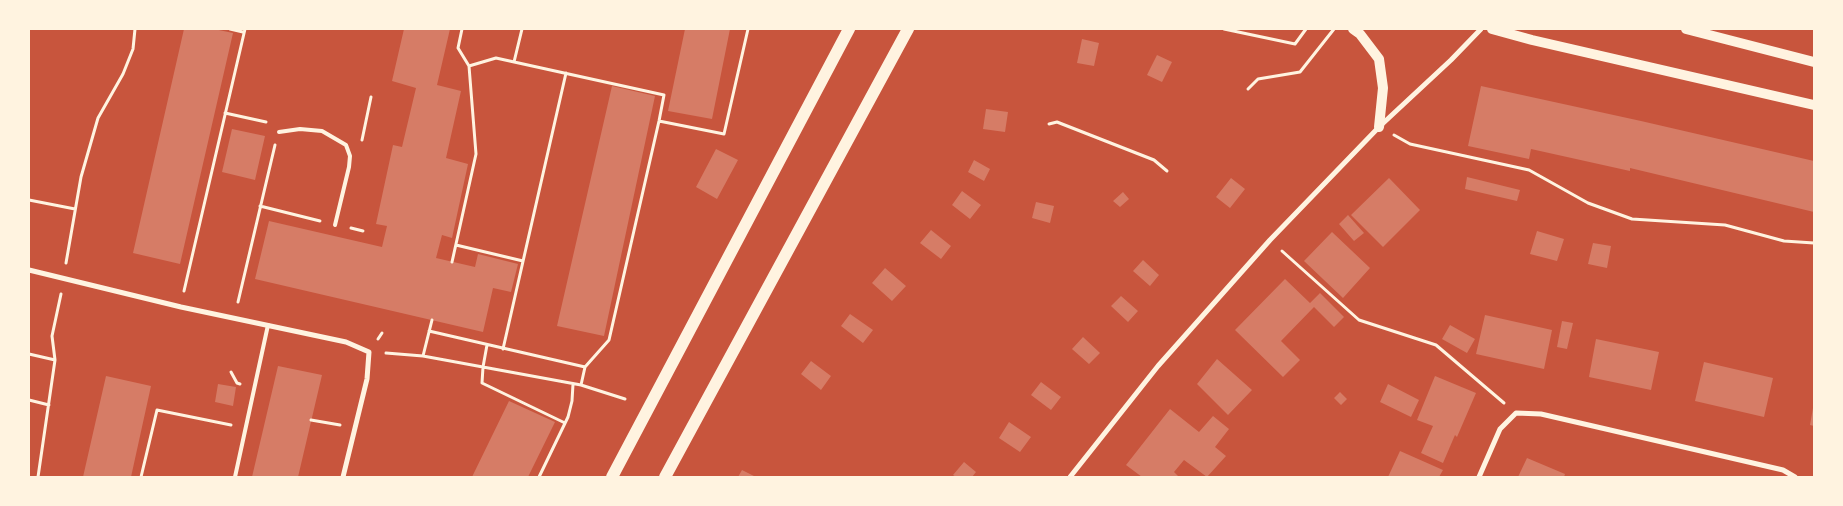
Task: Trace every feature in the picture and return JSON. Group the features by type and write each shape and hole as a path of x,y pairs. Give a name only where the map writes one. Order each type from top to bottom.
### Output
{"main road":[{"path":"612,477 849,29"},
{"path":"665,477 908,29"},
{"path":"1353,29 1360,34 1379,58 1383,88 1380,127"},
{"path":"1492,29 1532,40 1814,105"},
{"path":"1686,29 1814,62"}],"street":[{"path":"1070,477 1158,366 1270,240 1380,127 1481,29"},
{"path":"29,270 346,342 368,352 367,379 343,477"},
{"path":"1479,477 1500,429 1516,413 1541,414 1783,470 1794,477"}],"lane":[{"path":"278,132 300,129 322,131 346,145 350,156 349,167 335,225"},
{"path":"235,477 268,325"}],"path":[{"path":"38,477 55,360 52,336 64,278 80,177 98,118 123,74 133,49 135,29"},
{"path":"181,306 244,30 230,29"},
{"path":"452,262 476,154 469,66 458,48 462,29"},
{"path":"514,62 522,29"},
{"path":"659,121 724,134 748,29"},
{"path":"1224,29 1295,44 1306,29"},
{"path":"1248,89 1258,79 1300,72 1334,29"},
{"path":"469,66 496,58 664,95 609,340 585,367 581,385"},
{"path":"503,349 566,73"},
{"path":"225,113 274,123 278,132 234,317"},
{"path":"1049,124 1057,122 1154,160 1167,171"},
{"path":"1380,127 1410,144 1529,170 1588,203 1632,219 1725,225 1784,241 1814,243"},
{"path":"29,200 75,210"},
{"path":"260,206 363,232"},
{"path":"1270,240 1359,320 1436,345 1516,413"},
{"path":"456,245 523,261"},
{"path":"423,356 432,320"},
{"path":"429,331 585,367"},
{"path":"487,345 482,383 565,424"},
{"path":"368,352 423,356 581,385 625,399"},
{"path":"29,354 55,360"},
{"path":"231,372 237,383 245,384"},
{"path":"539,477 565,424 572,402 573,384"},
{"path":"29,400 49,405"},
{"path":"141,477 157,410 236,426"},
{"path":"312,420 356,428"}],"building":[{"path":"184,29 214,29 233,33 180,264 133,253"},
{"path":"404,29 450,29 437,85 461,91 446,158 468,164 452,238 442,235 436,258 475,267 478,254 518,264 511,292 493,288 483,332 255,279 269,221 382,247 387,226 376,224 393,145 402,147 416,88 392,81"},
{"path":"685,29 730,29 712,119 668,111"},
{"path":"1082,39 1099,43 1094,66 1077,63"},
{"path":"1157,55 1172,62 1162,82 1147,75"},
{"path":"612,86 655,96 604,336 557,326"},
{"path":"1481,86 1814,161 1814,212 1630,168 1630,171 1531,149 1529,159 1468,146"},
{"path":"986,109 1008,112 1005,132 983,129"},
{"path":"232,129 265,136 255,180 222,172"},
{"path":"716,149 738,160 717,199 696,187"},
{"path":"974,160 990,169 984,181 968,172"},
{"path":"1467,177 1520,190 1517,201 1465,189"},
{"path":"1231,178 1245,189 1230,208 1216,197"},
{"path":"1389,178 1420,210 1383,247 1351,215"},
{"path":"962,191 981,205 970,219 952,205"},
{"path":"1123,192 1129,199 1120,207 1113,201"},
{"path":"1036,202 1054,206 1050,223 1032,218"},
{"path":"1348,215 1364,233 1354,241 1339,224"},
{"path":"931,230 951,246 941,259 920,243"},
{"path":"1537,231 1564,239 1557,261 1530,254"},
{"path":"1332,232 1370,268 1343,298 1304,261"},
{"path":"1593,243 1611,246 1607,268 1588,264"},
{"path":"1143,260 1159,275 1150,286 1133,271"},
{"path":"885,268 906,286 892,301 872,283"},
{"path":"1285,279 1310,303 1320,293 1344,317 1334,327 1314,307 1281,341 1300,360 1283,377 1235,330"},
{"path":"1121,296 1138,311 1128,322 1111,306"},
{"path":"850,314 873,330 863,343 841,326"},
{"path":"1485,315 1552,330 1544,369 1476,354"},
{"path":"1562,321 1573,323 1567,349 1557,347"},
{"path":"1450,325 1475,339 1467,353 1442,339"},
{"path":"1083,337 1100,353 1089,364 1072,349"},
{"path":"1596,339 1659,352 1651,390 1589,377"},
{"path":"1217,359 1252,390 1228,415 1197,384"},
{"path":"811,361 831,376 821,390 801,374"},
{"path":"1704,362 1773,378 1764,417 1695,401"},
{"path":"278,366 322,375 298,477 252,477"},
{"path":"106,376 151,386 131,477 83,477"},
{"path":"1435,376 1476,393 1457,437 1455,435 1443,463 1421,453 1433,426 1417,420"},
{"path":"1041,382 1061,397 1051,410 1031,395"},
{"path":"218,384 236,387 233,406 215,402"},
{"path":"1388,384 1419,400 1411,417 1380,402"},
{"path":"1340,392 1347,399 1341,405 1334,398"},
{"path":"509,401 555,422 528,477 472,477"},
{"path":"1170,409 1199,432 1213,416 1229,429 1215,447 1226,456 1207,477 1184,460 1174,472 1177,477 1142,477 1126,465"},
{"path":"1814,409 1814,426 1810,425"},
{"path":"1009,422 1031,437 1020,452 999,438"},
{"path":"1400,451 1443,470 1439,477 1388,477"},
{"path":"1527,458 1565,474 1564,477 1518,477"},
{"path":"964,462 976,472 972,477 956,477 953,475"},
{"path":"742,470 756,477 738,477"}]}
